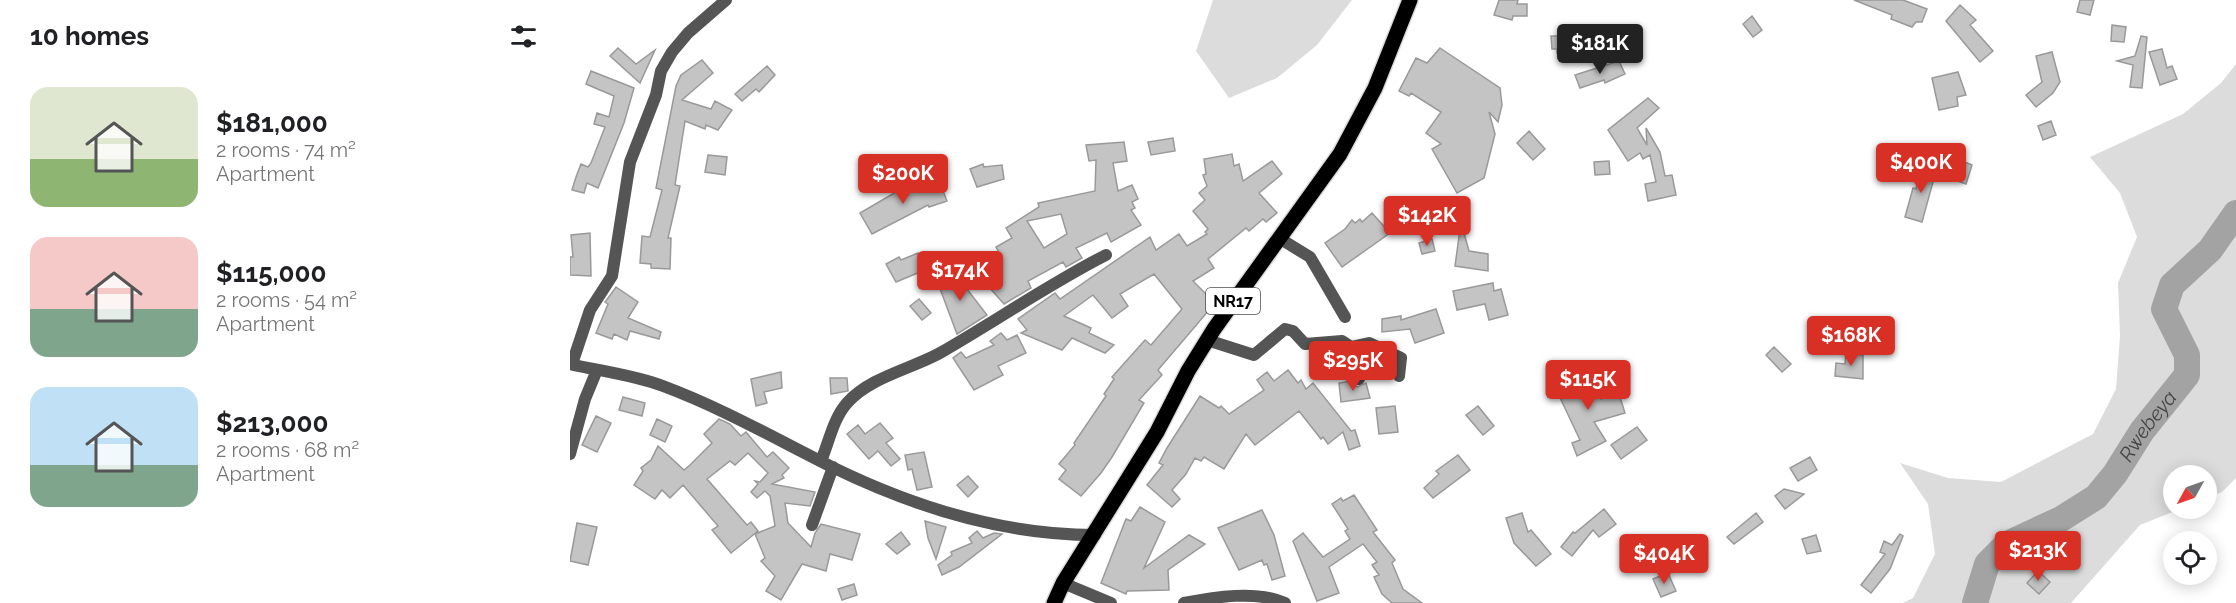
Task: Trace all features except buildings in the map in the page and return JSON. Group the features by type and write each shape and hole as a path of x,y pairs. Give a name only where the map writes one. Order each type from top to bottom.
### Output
{"main road":[{"name":"NR17","path":"1054,603 1157,432 1188,371 1207,340 1340,154 1360,118 1410,0"}],"street":[{"path":"726,0 688,33 672,52 661,71 656,95 630,162 612,276 590,310 571,364 671,389 730,414 833,467 921,505 1033,533 1095,535"},
{"path":"1279,238 1310,257 1344,316"},
{"path":"821,461 838,416 863,389 938,354 1015,305 1106,255"},
{"path":"1207,340 1254,355 1286,329 1293,331 1305,344 1342,341 1351,347 1359,379"},
{"path":"1351,347 1369,343 1401,358 1400,376"},
{"path":"570,454 585,399 597,370"},
{"path":"812,525 833,467"},
{"path":"1064,583 1110,603"},
{"path":"1184,603 1212,597 1248,597 1285,603"}],"shaded area":[{"path":"1213,0 1352,0 1317,45 1277,78 1229,98 1196,51"},
{"path":"2236,64 2236,478 2217,494 2217,465 2163,465 2163,516 2140,525 2071,603 1903,603 1913,598 1935,554 1928,504 1900,463 1948,478 2001,482 2093,434 2116,389 2120,336 2118,283 2137,237 2120,193 2090,157 2183,114 2221,83"}],"waterway":[{"name":"Rwebeya","path":"1975,603 1987,564 2007,544 2061,519 2096,497 2115,474 2142,431 2187,375 2187,355 2164,309 2172,285 2210,250 2236,213"}]}
